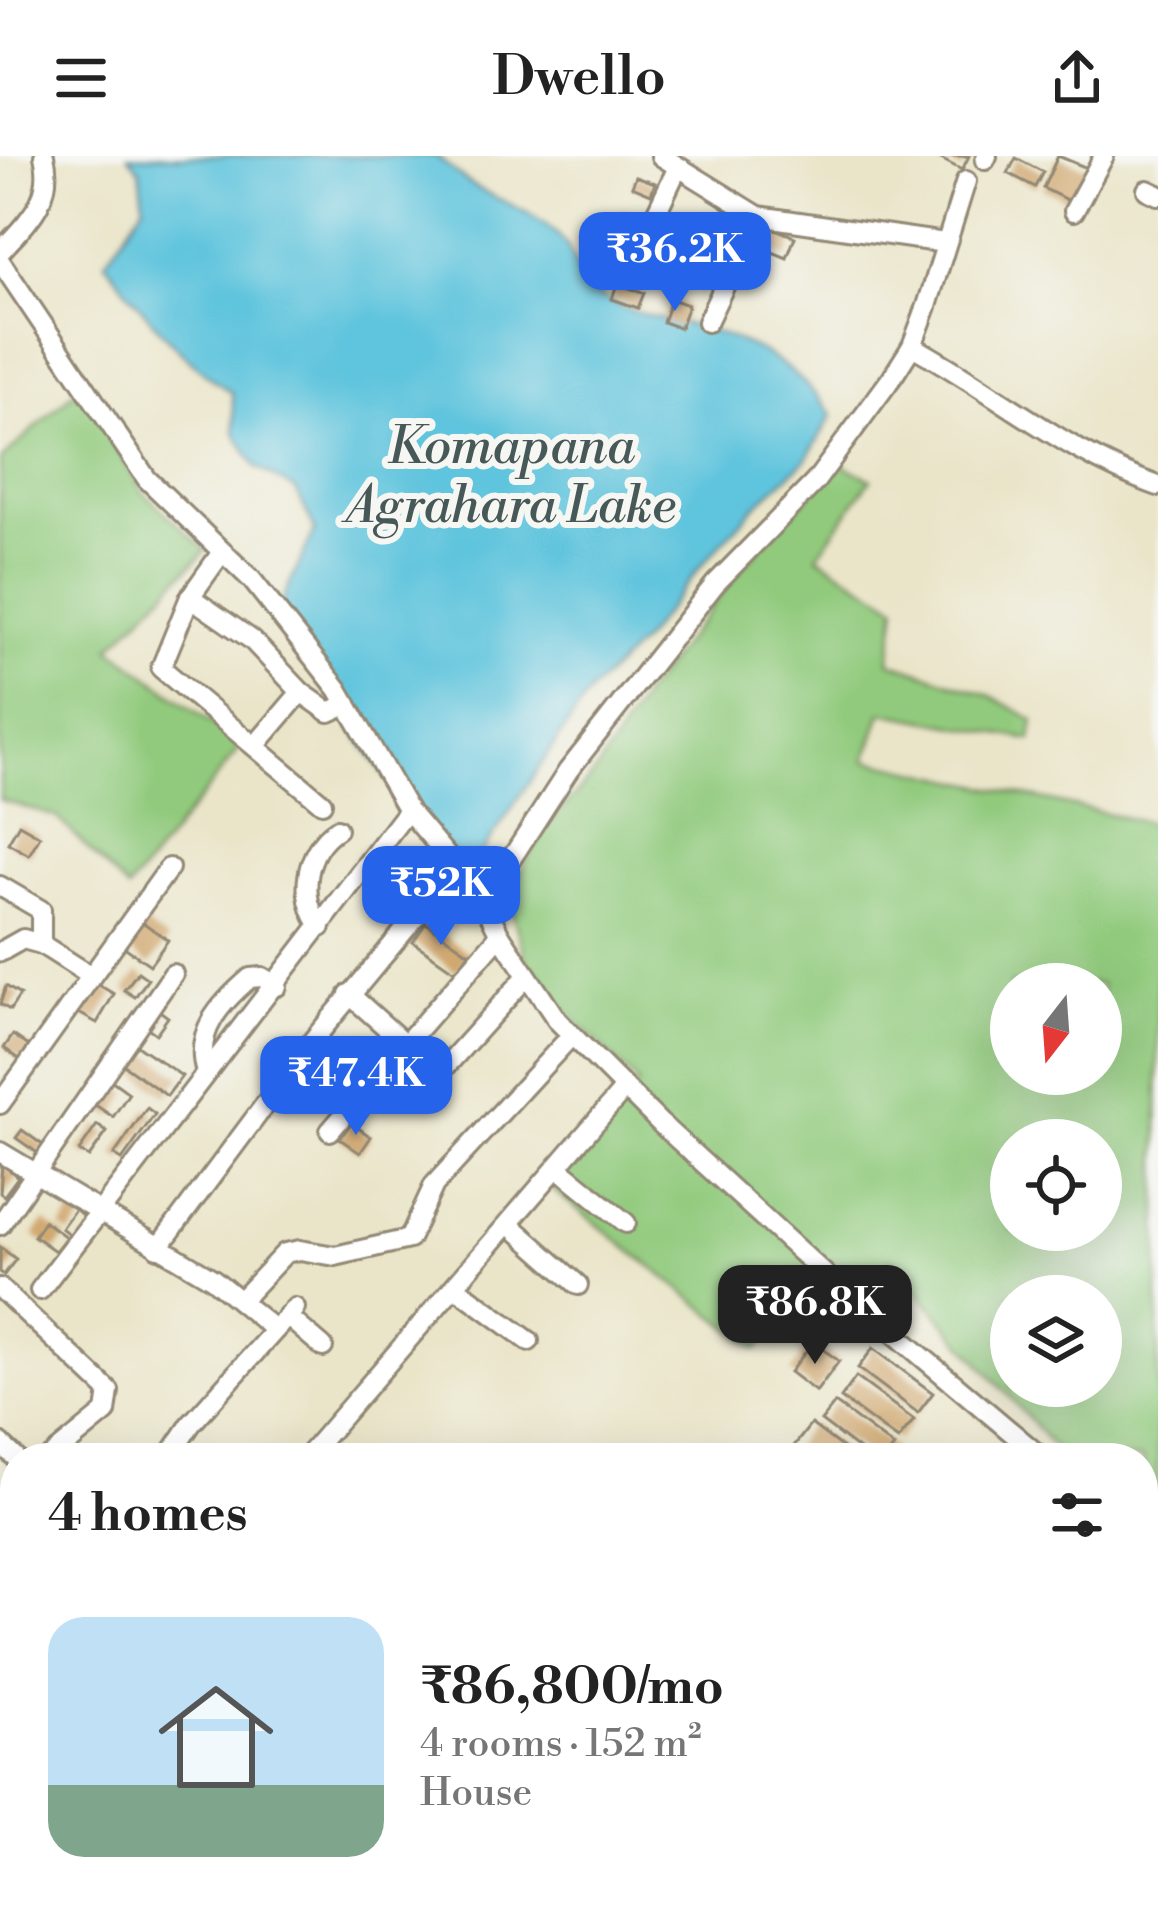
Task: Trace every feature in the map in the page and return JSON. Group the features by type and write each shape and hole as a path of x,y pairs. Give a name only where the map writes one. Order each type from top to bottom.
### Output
{"street":[{"path":"0,252 38,210 49,182 44,156"},
{"path":"1074,211 1103,156"},
{"path":"640,247 669,161 758,216 945,242"},
{"path":"480,895 502,873 568,771 715,584 815,482 912,346 966,181"},
{"path":"706,322 758,216"},
{"path":"0,261 147,479 252,580 346,704 408,810 480,895 500,935 572,1036 830,1279 1024,1443"},
{"path":"912,346 964,374 1083,453 1158,486"},
{"path":"222,552 190,597 161,668 322,802"},
{"path":"190,597 253,640 301,692 329,712 346,704"},
{"path":"274,663 296,637"},
{"path":"255,746 301,692"},
{"path":"40,1290 408,810"},
{"path":"321,927 309,903 307,873 327,836 337,829"},
{"path":"158,1248 314,1039 458,866"},
{"path":"0,1104 169,868"},
{"path":"0,886 40,910 41,944"},
{"path":"330,1131 500,935"},
{"path":"0,952 23,939 41,944 91,976"},
{"path":"0,1226 173,974"},
{"path":"419,1095 527,976"},
{"path":"206,1072 200,1053 203,1038 222,1006 250,978 262,977 277,986"},
{"path":"350,994 405,1044"},
{"path":"240,1301 286,1253 300,1250 335,1256 409,1238 434,1185 572,1036"},
{"path":"314,1039 368,1088"},
{"path":"319,1443 625,1088"},
{"path":"0,1152 99,1208 240,1301 286,1318 323,1347"},
{"path":"557,1167 626,1223"},
{"path":"508,1224 578,1285"},
{"path":"455,1287 529,1341"},
{"path":"0,1288 109,1391 106,1412 68,1443"},
{"path":"178,1443 286,1318"}],"green space":[{"path":"80,386 143,492 206,550 110,648 242,745 128,890 57,817 0,800 0,461"},
{"path":"839,463 871,479 817,556 897,606 890,662 989,695 1034,720 1031,740 882,712 866,760 1158,825 1158,1443 1050,1443 1018,1407 1122,1407 1122,1275 990,1275 990,1374 890,1260 855,1338 800,1307 757,1349 548,1186 638,1084 530,974 507,895 545,828 596,772 642,697 737,573"}],"water":[{"name":"Komapana Agrahara Lake","path":"128,156 436,156 472,185 550,228 566,244 584,281 600,296 635,312 697,327 756,349 804,383 832,415 806,460 754,507 643,640 590,692 460,885 275,616 315,530 296,490 256,467 235,433 232,393 178,349 105,262 144,205 140,170"}],"building":[{"path":"935,156 969,156 962,170"},
{"path":"1058,156 1092,170 1075,204 1043,188"},
{"path":"1016,158 1043,172 1035,187 1008,173"},
{"path":"636,176 655,183 651,194 632,186"},
{"path":"620,210 639,216 635,230 615,224"},
{"path":"768,226 795,237 787,258 760,247"},
{"path":"687,236 702,247 678,279 663,268"},
{"path":"706,243 728,251 722,267 700,259"},
{"path":"617,284 644,293 638,308 612,299"},
{"path":"671,299 688,305 680,328 663,322"},
{"path":"19,824 40,836 29,855 8,843"},
{"path":"138,919 168,940 150,965 120,944"},
{"path":"426,923 469,953 456,972 413,942"},
{"path":"138,972 148,979 135,997 124,990"},
{"path":"92,981 114,994 97,1023 75,1011"},
{"path":"6,986 20,995 10,1010 0,1004"},
{"path":"157,1009 168,1017 156,1034 145,1026"},
{"path":"13,1035 36,1051 26,1064 4,1048"},
{"path":"135,1044 182,1076 167,1096 121,1063"},
{"path":"111,1080 129,1093 113,1117 94,1104"},
{"path":"147,1108 155,1114 122,1160 114,1155"},
{"path":"351,1123 371,1137 360,1153 340,1139"},
{"path":"97,1125 107,1132 89,1157 79,1151"},
{"path":"22,1130 44,1146 39,1154 16,1138"},
{"path":"2,1164 18,1177 4,1196 0,1193"},
{"path":"75,1209 84,1217 70,1235 61,1228"},
{"path":"44,1221 66,1237 55,1251 34,1236"},
{"path":"0,1247 16,1259 4,1275 0,1272"},
{"path":"813,1342 839,1361 816,1392 790,1372"},
{"path":"873,1348 933,1393 918,1413 858,1368"},
{"path":"856,1377 914,1420 898,1440 841,1398"},
{"path":"835,1403 889,1443 850,1443 821,1421"},
{"path":"811,1424 836,1443 796,1443"}]}
